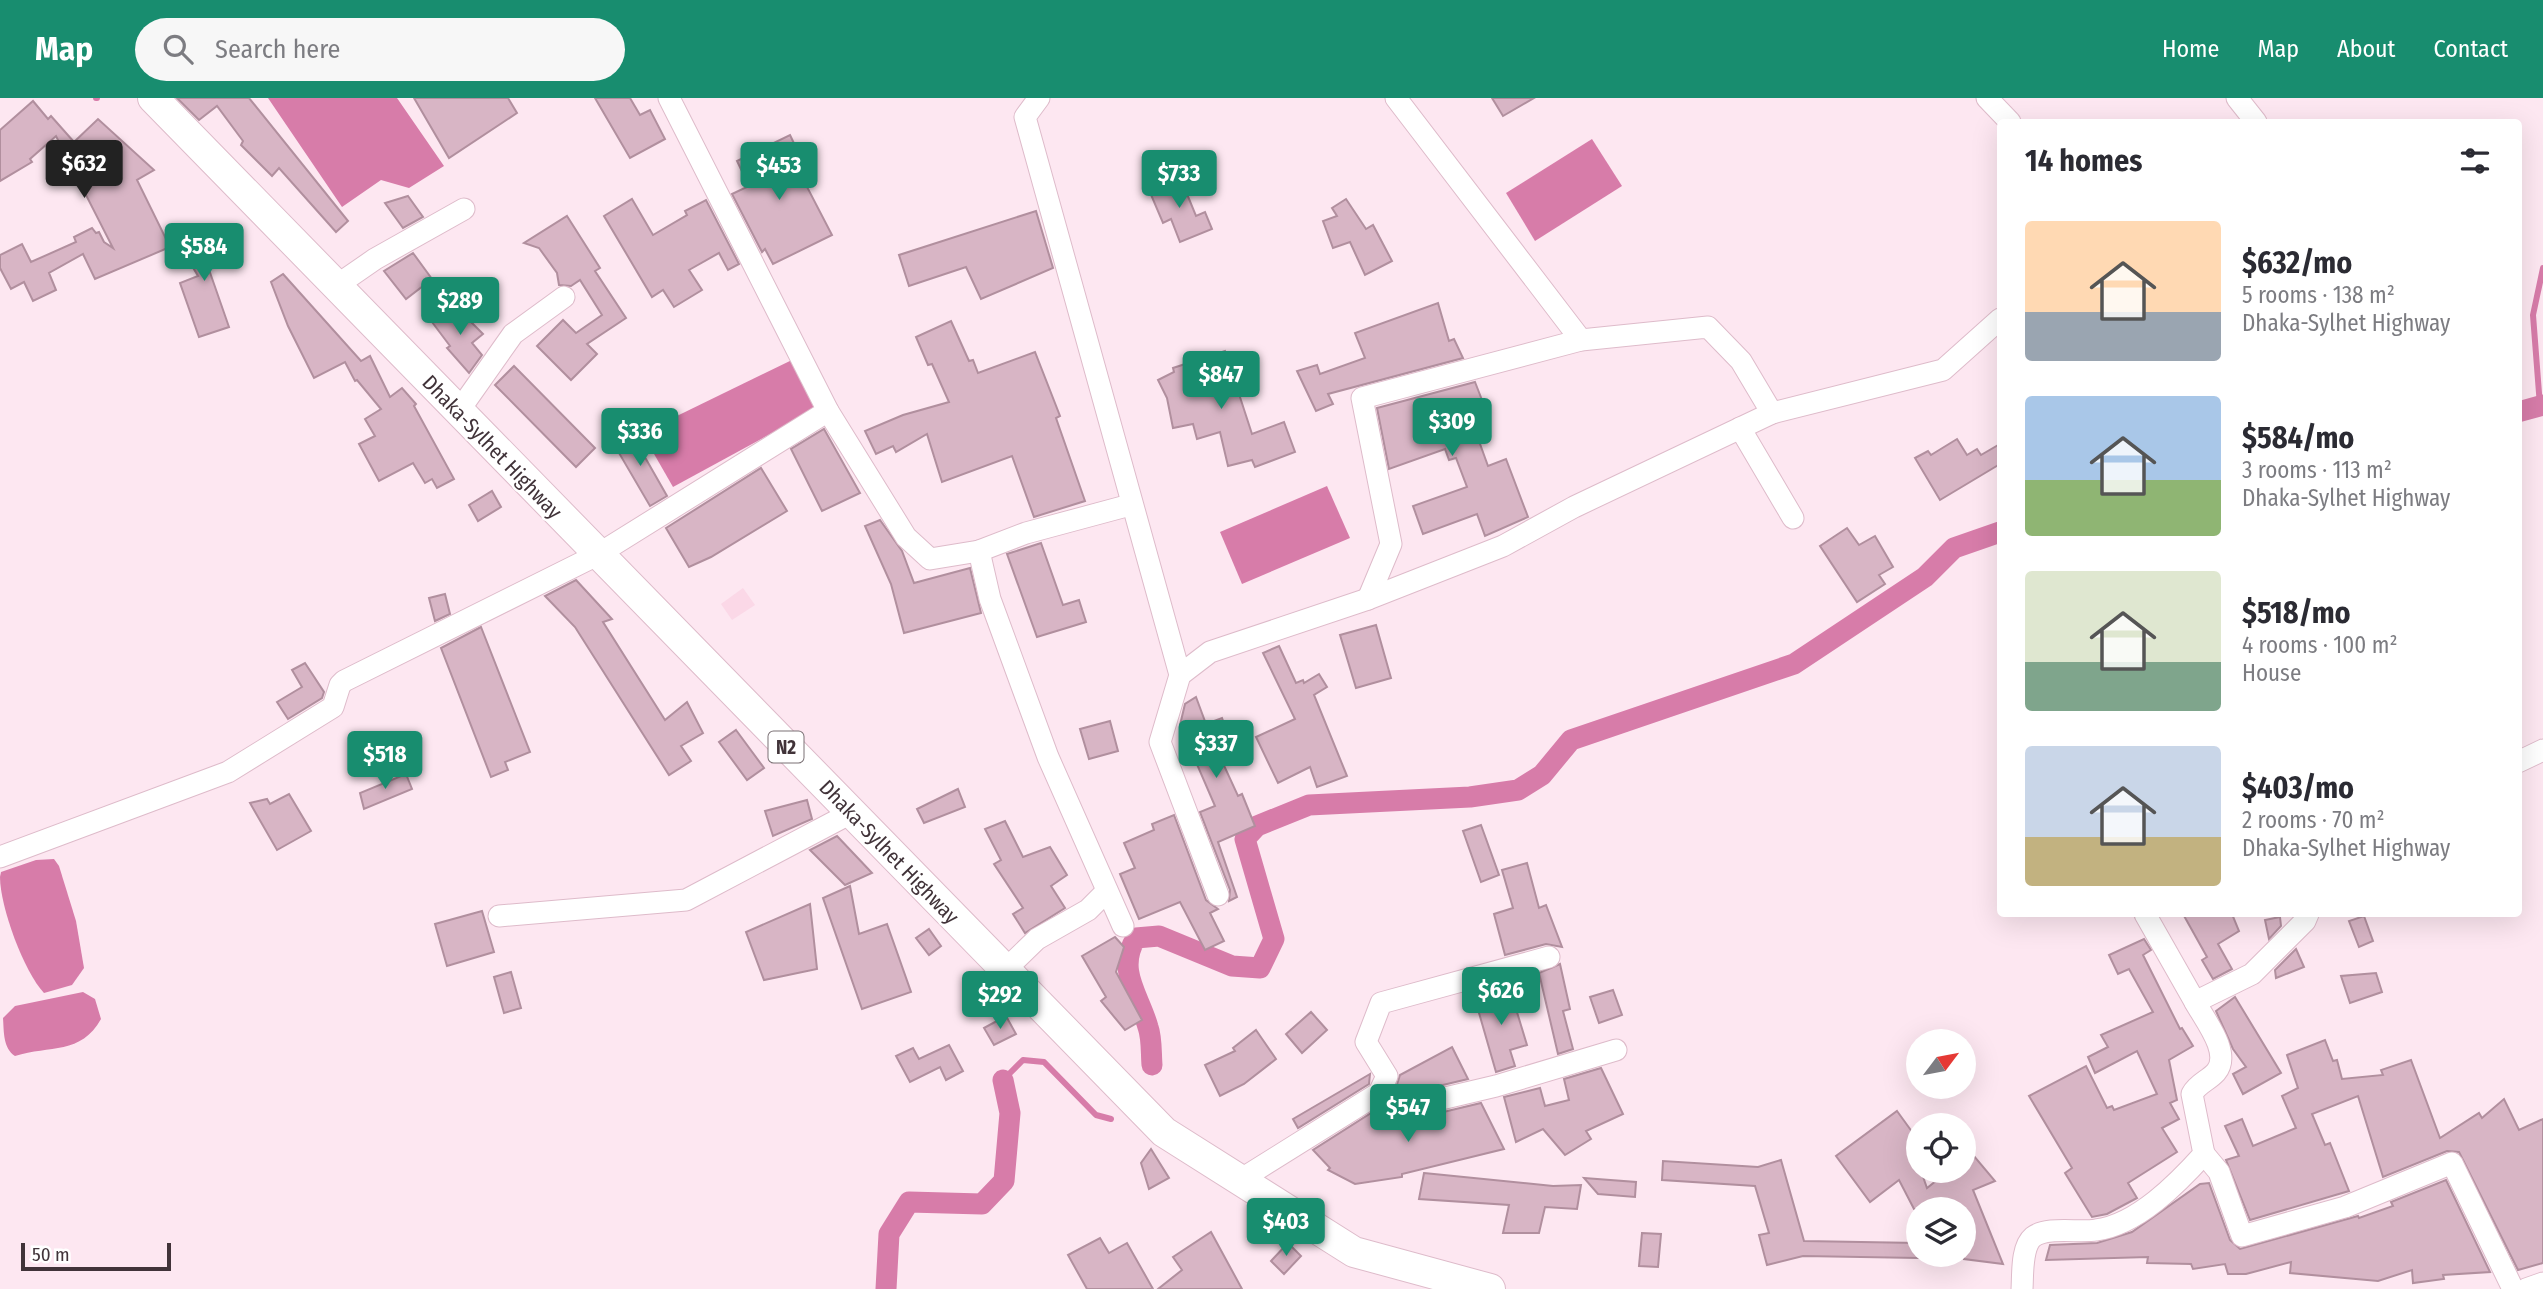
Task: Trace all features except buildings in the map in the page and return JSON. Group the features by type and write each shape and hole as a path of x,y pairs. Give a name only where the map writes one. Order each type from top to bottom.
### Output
{"highway":[{"name":"Dhaka-Sylhet Highway","path":"153,98 1164,1132 1354,1252 1490,1289"}],"street":[{"path":"669,98 828,411 906,537 930,559 979,551 1026,533 1130,505"},
{"path":"1039,98 1025,117 1130,505 1180,675 1160,742 1218,895"},
{"path":"1396,98 1581,340"},
{"path":"1987,98 2007,119"},
{"path":"2237,98 2254,119"},
{"path":"336,286 375,259 464,209"},
{"path":"458,412 513,334 564,297"},
{"path":"1180,675 1210,652 1368,599 1503,546 1574,507 1772,413 1943,370 1997,323"},
{"path":"1368,599 1391,544 1362,398 1581,340 1708,327 1741,361 1772,413"},
{"path":"0,857 228,772 333,707 340,685 344,681 597,555 828,411"},
{"path":"1740,428 1793,518"},
{"path":"979,551 990,599 1048,757 1124,926"},
{"path":"2522,760 2543,750"},
{"path":"499,916 686,900 851,813"},
{"path":"1004,971 1037,939 1088,910 1107,891"},
{"path":"2146,917 2218,1043 2222,1059 2217,1071 2197,1085 2192,1094 2204,1154 2219,1172 2242,1236 2344,1207 2452,1163 2513,1289"},
{"path":"2195,1002 2252,974 2307,917"},
{"path":"1240,1180 1379,1093 1387,1076 1366,1042 1381,1003 1549,957"},
{"path":"1379,1093 1403,1108 1496,1086 1616,1050"},
{"path":"2022,1289 2026,1248 2032,1238 2042,1233 2097,1230 2118,1225 2175,1187 2204,1154"},
{"path":"2526,1289 2543,1283"}],"shaded area":[{"path":"268,98 397,98 444,166 409,188 381,180 342,207"},
{"path":"1592,139 1622,186 1535,241 1506,193"},
{"path":"794,359 818,408 673,487 642,433"},
{"path":"1327,486 1350,538 1242,584 1220,532"},
{"path":"743,588 755,605 732,620 721,604"},
{"path":"54,859 59,866 76,921 84,968 72,985 44,993 36,983 14,938 4,905 0,877 1,872 36,860"},
{"path":"83,992 95,999 101,1019 84,1038 64,1047 15,1056 11,1053 5,1039 3,1018 15,1006"}],"waterway":[{"path":"2540,406 2533,315 2543,268"},
{"path":"2522,411 2543,405"},
{"path":"1152,1065 1149,1031 1129,972 1130,950 1136,938 1159,936 1232,966 1260,968 1274,939 1245,839 1257,826 1309,805 1470,797 1518,790 1542,775 1571,740 1794,664 1925,577 1954,548 1997,533"},
{"path":"1003,1080 1023,1060 1044,1062 1096,1115 1111,1119"},
{"path":"886,1289 889,1234 909,1202 982,1204 1004,1181 1010,1113 1003,1080"}]}
